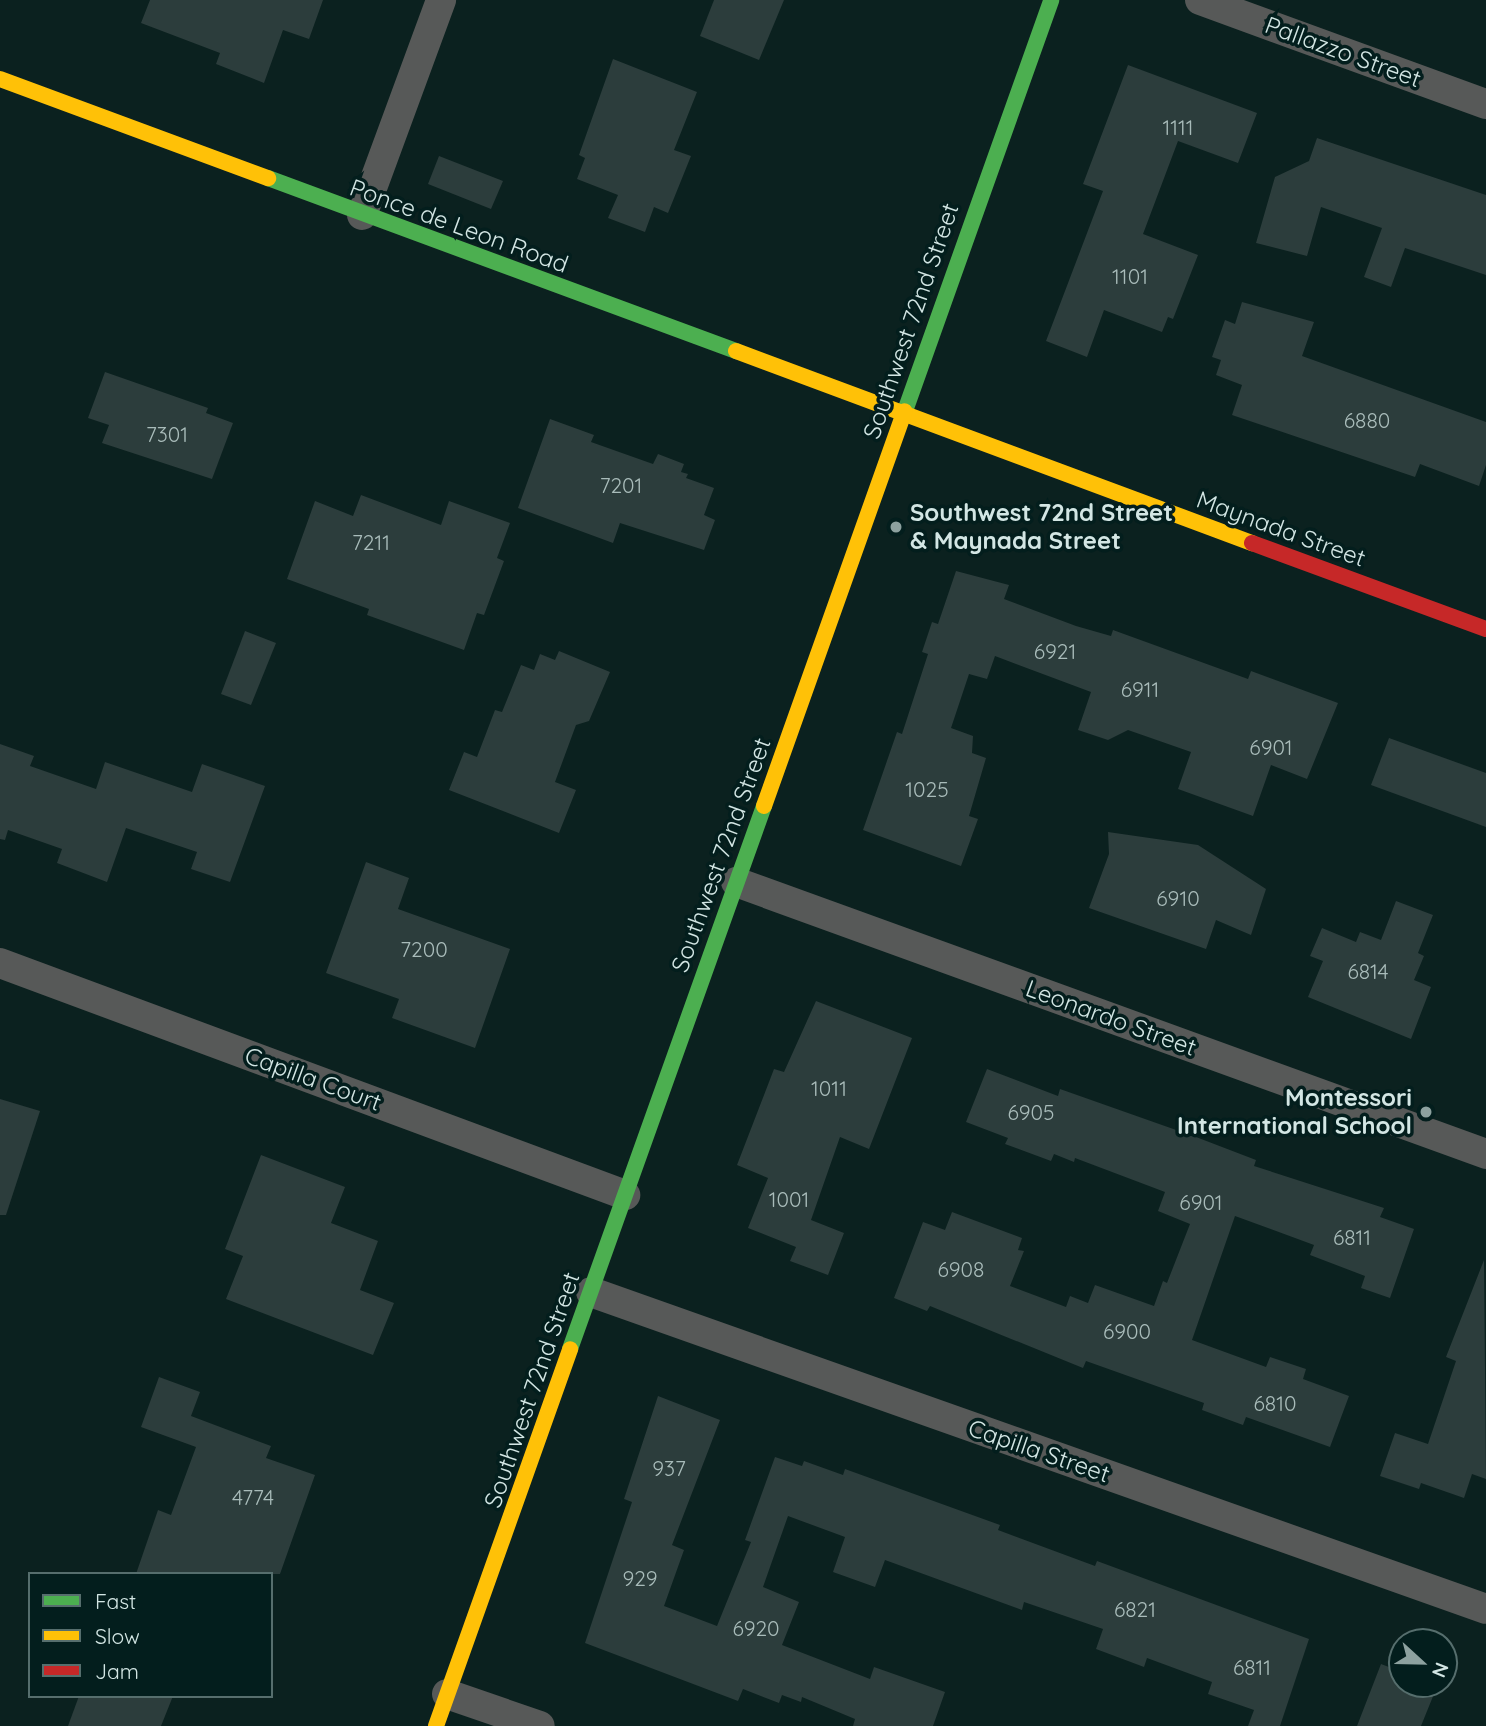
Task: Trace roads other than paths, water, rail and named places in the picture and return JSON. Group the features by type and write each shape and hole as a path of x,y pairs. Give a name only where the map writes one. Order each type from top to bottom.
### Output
{"main road":[{"name":"Southwest 72nd Street","path":"436,1726 1051,0"},
{"name":"Ponce de Leon Road","path":"0,79 903,414"},
{"name":"Maynada Street","path":"903,414 1486,629"}],"street":[{"path":"362,215 441,0"},
{"name":"Pallazzo Street","path":"1200,0 1486,104"},
{"name":"Leonardo Street","path":"736,882 1486,1154"},
{"name":"Capilla Court","path":"0,963 625,1195"},
{"name":"Capilla Street","path":"591,1292 1486,1609"},
{"path":"447,1693 540,1726"}],"place":[{"name":"Southwest 72nd Street & Maynada Street","path":"896,527"},
{"name":"Montessori International School","path":"1426,1112"}]}
